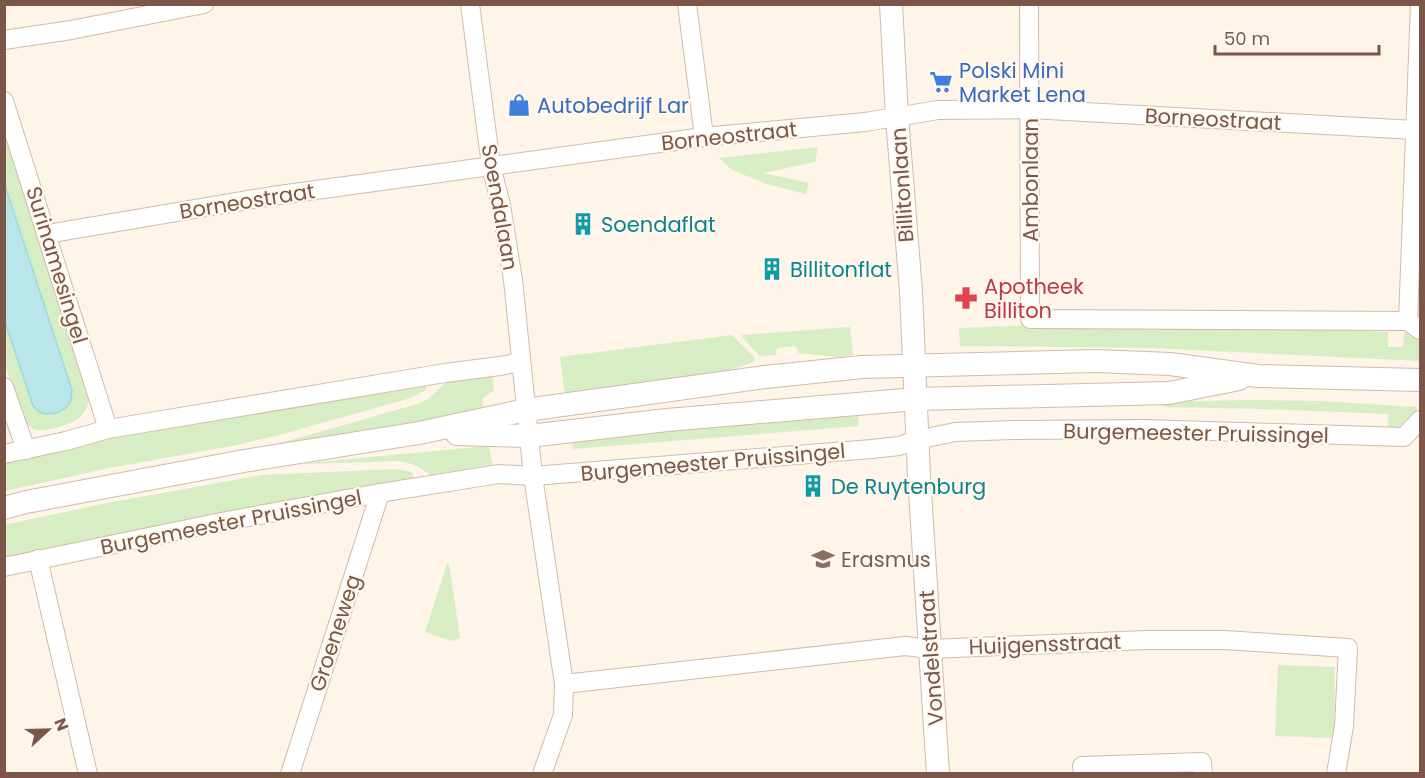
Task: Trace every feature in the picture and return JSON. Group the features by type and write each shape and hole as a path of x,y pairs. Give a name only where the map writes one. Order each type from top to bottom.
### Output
{"street":[{"path":"4,40 70,30 204,4"},
{"name":"Soendalaan","path":"470,4 490,166 501,205 513,280 533,476 564,684 563,714 542,774"},
{"path":"687,4 704,137"},
{"name":"Billitonlaan","path":"891,4 916,399"},
{"name":"Ambonlaan","path":"1029,4 1030,319 1414,325"},
{"path":"1414,325 1415,130 1420,4"},
{"name":"Surinamesingel","path":"4,101 108,429"},
{"name":"Borneostraat","path":"47,234 272,196 704,137 865,122 938,110 1030,109 1415,130"},
{"path":"4,454 66,441 108,429 521,362"},
{"name":"Burgemeester Pruissingel","path":"4,508 244,461 419,433 526,410 765,377 862,367 1096,362 1170,364 1258,376 1420,380"},
{"name":"Burgemeester Pruissingel","path":"419,433 529,436 667,420 916,399 1169,393 1258,376"},
{"path":"4,387 26,450"},
{"name":"Vondelstraat","path":"916,399 939,774"},
{"name":"Burgemeester Pruissingel","path":"4,567 221,522 499,474 533,476 872,449 899,446 955,432 1145,429 1404,437 1420,420"},
{"name":"Groeneweg","path":"290,774 380,493"},
{"path":"38,559 88,774"},
{"name":"Huijgensstraat","path":"564,684 905,646 931,649 1146,640 1224,640 1348,648 1344,726 1336,774"},
{"path":"1083,774 1082,766 1202,762 1203,774"}],"green space":[{"path":"4,132 89,393 84,413 66,424 51,429 33,429 26,423 21,415 5,365 5,322 36,410 72,390 5,182"},
{"path":"818,147 815,162 763,173 809,183 806,194 767,184 732,170 719,158"},
{"path":"1060,324 1288,327 1388,332 1388,347 1403,347 1404,332 1413,334 1420,340 1420,361 1151,348 960,346 959,328"},
{"path":"850,327 853,355 838,357 798,353 796,346 777,348 776,355 760,356 742,335"},
{"path":"732,335 754,357 754,362 708,377 565,396 560,357"},
{"path":"492,373 494,390 482,399 484,410 281,443 417,404 428,399 449,380"},
{"path":"426,385 426,390 411,398 279,435 5,491 4,462 147,430"},
{"path":"1321,401 1417,407 1418,409 1401,425 1388,429 1388,414 1163,407 1163,402"},
{"path":"858,416 859,426 573,449 572,439"},
{"path":"489,446 493,468 431,476 417,466 400,461 306,464 306,463"},
{"path":"395,469 412,472 414,479 208,515 5,560 4,525 107,503 261,475"},
{"path":"447,564 449,564 460,638 451,641 425,632"},
{"path":"1278,665 1335,667 1334,738 1275,736"}],"water":[{"path":"4,182 72,390 71,400 67,407 57,413 41,413 33,406 5,322"}],"place":[{"name":"Polski Mini Market Lena","path":"941,82"},
{"name":"Autobedrijf Lar","path":"519,105"},
{"name":"Soendaflat","path":"583,224"},
{"name":"Billitonflat","path":"772,269"},
{"name":"Apotheek Billiton","path":"966,298"},
{"name":"De Ruytenburg","path":"813,486"},
{"name":"Erasmus","path":"823,559"}]}
